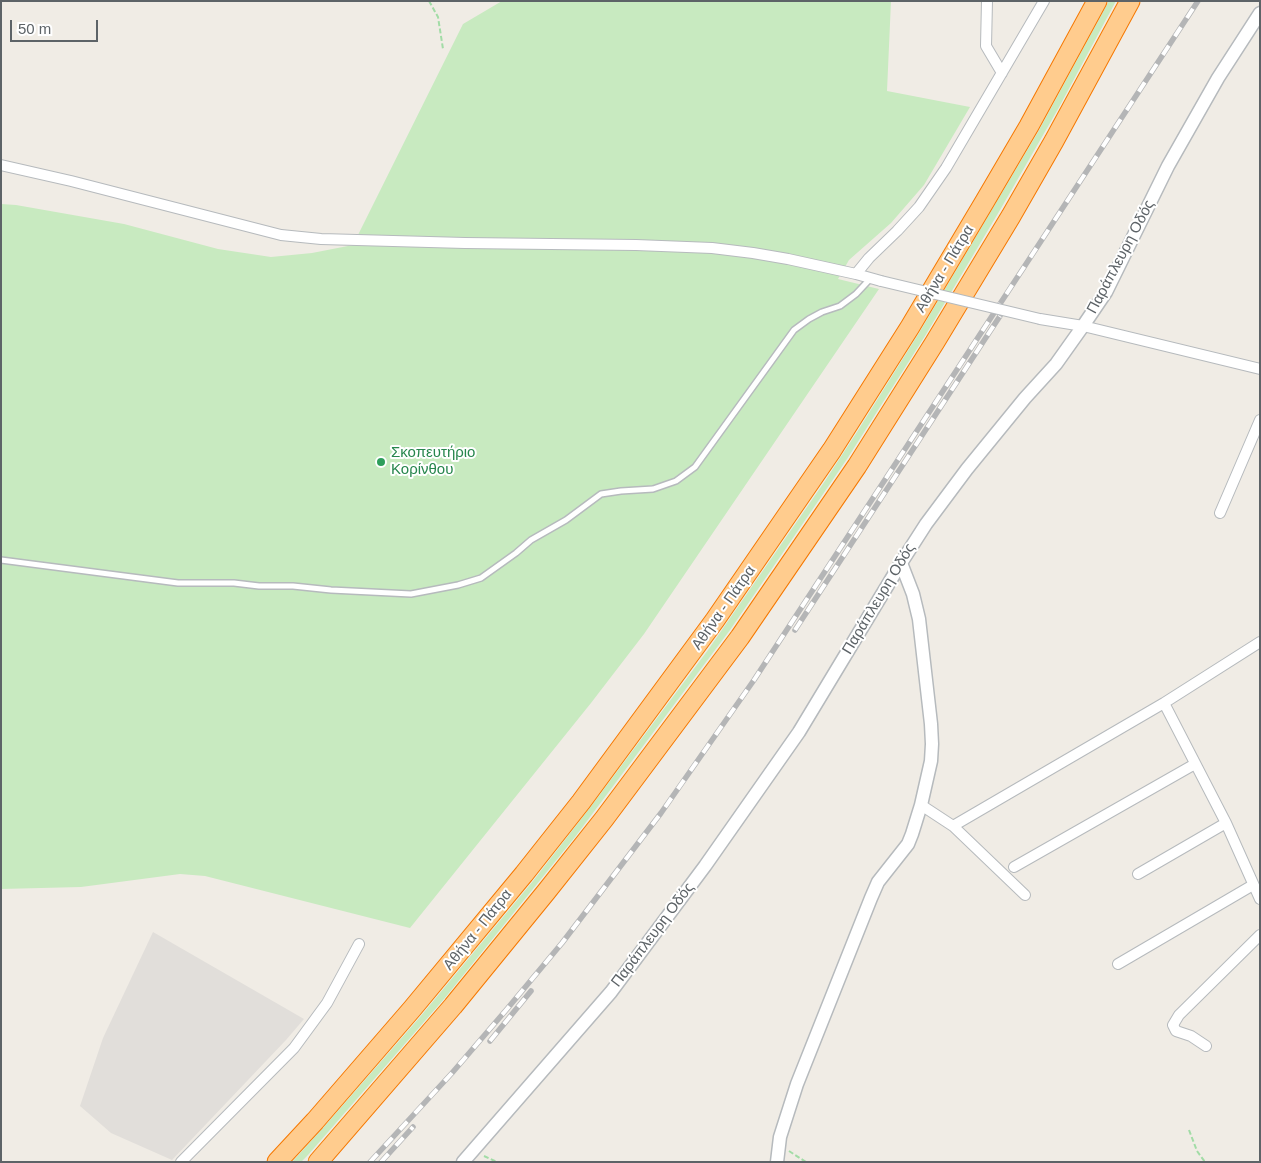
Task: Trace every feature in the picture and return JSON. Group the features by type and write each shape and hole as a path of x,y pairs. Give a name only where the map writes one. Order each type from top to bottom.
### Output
{"highway":[{"name":"Αθήνα - Πάτρα","path":"277,1162 412,1009 524,874 576,808 710,628 832,450 910,327 1029,126 1097,1"},
{"name":"Αθήνα - Πάτρα","path":"318,1162 447,1014 546,892 622,795 745,628 857,466 930,350 1050,149 1130,1"}],"street":[{"path":"987,1 986,46 1002,73"},
{"path":"856,274 919,207 946,168 1044,1"},
{"name":"Παράπλευρη Οδός","path":"463,1162 611,992 704,866 799,732 900,562 926,524 967,469 1056,364 1084,326 1106,292 1177,150 1218,78 1260,13"},
{"path":"1,165 71,180 281,235 321,239 455,243 636,245 712,248 753,253 856,274 1040,319 1084,326 1260,369"},
{"path":"1220,513 1260,420"},
{"path":"777,1162 780,1137 797,1084 871,898 883,876 908,844 921,805 931,761 931,724 919,619 913,594 900,562"},
{"path":"953,826 1164,703 1260,642"},
{"path":"1164,703 1226,823 1260,899"},
{"path":"1014,867 1195,764"},
{"path":"921,805 953,826 1025,895"},
{"path":"1138,874 1226,823"},
{"path":"1118,964 1254,885"},
{"path":"1206,1046 1191,1036 1176,1031 1173,1025 1180,1015 1260,935"},
{"path":"181,1162 294,1048 327,1003 359,944"}],"lane":[{"path":"1,560 178,583 234,583 411,594 458,585 481,578 531,540 566,520 601,494 621,490 653,489 676,481 694,467 794,330 822,312 840,306 856,294 870,278"}],"path":[{"path":"429,1 438,17 443,49"},
{"path":"1189,1130 1197,1151 1205,1162"}],"shaded area":[{"path":"153,932 304,1019 172,1160 111,1133 80,1106 103,1038"}],"green space":[{"name":"Σκοπευτήριο Κορίνθου","path":"502,1 891,1 887,91 970,107 924,185 891,223 849,260 838,279 879,289 644,634 591,703 410,928 205,876 180,874 81,887 1,889 1,204 124,224 218,249 271,257 312,253 353,245 463,24"},
{"path":"1109,1 1116,1 1058,109 925,336 847,459 730,630 575,837 444,999 308,1155 301,1162 292,1162 420,1017 533,881 708,650 825,481 919,333 1038,132"}],"railway":[{"path":"370,1162 452,1073 507,1009 562,943 661,813 754,680 1198,1"},
{"path":"795,630 1000,316"},
{"path":"490,1041 531,991"},
{"path":"381,1162 413,1127"}],"place":[{"name":"Σκοπευτήριο Κορίνθου","path":"381,462"}]}
